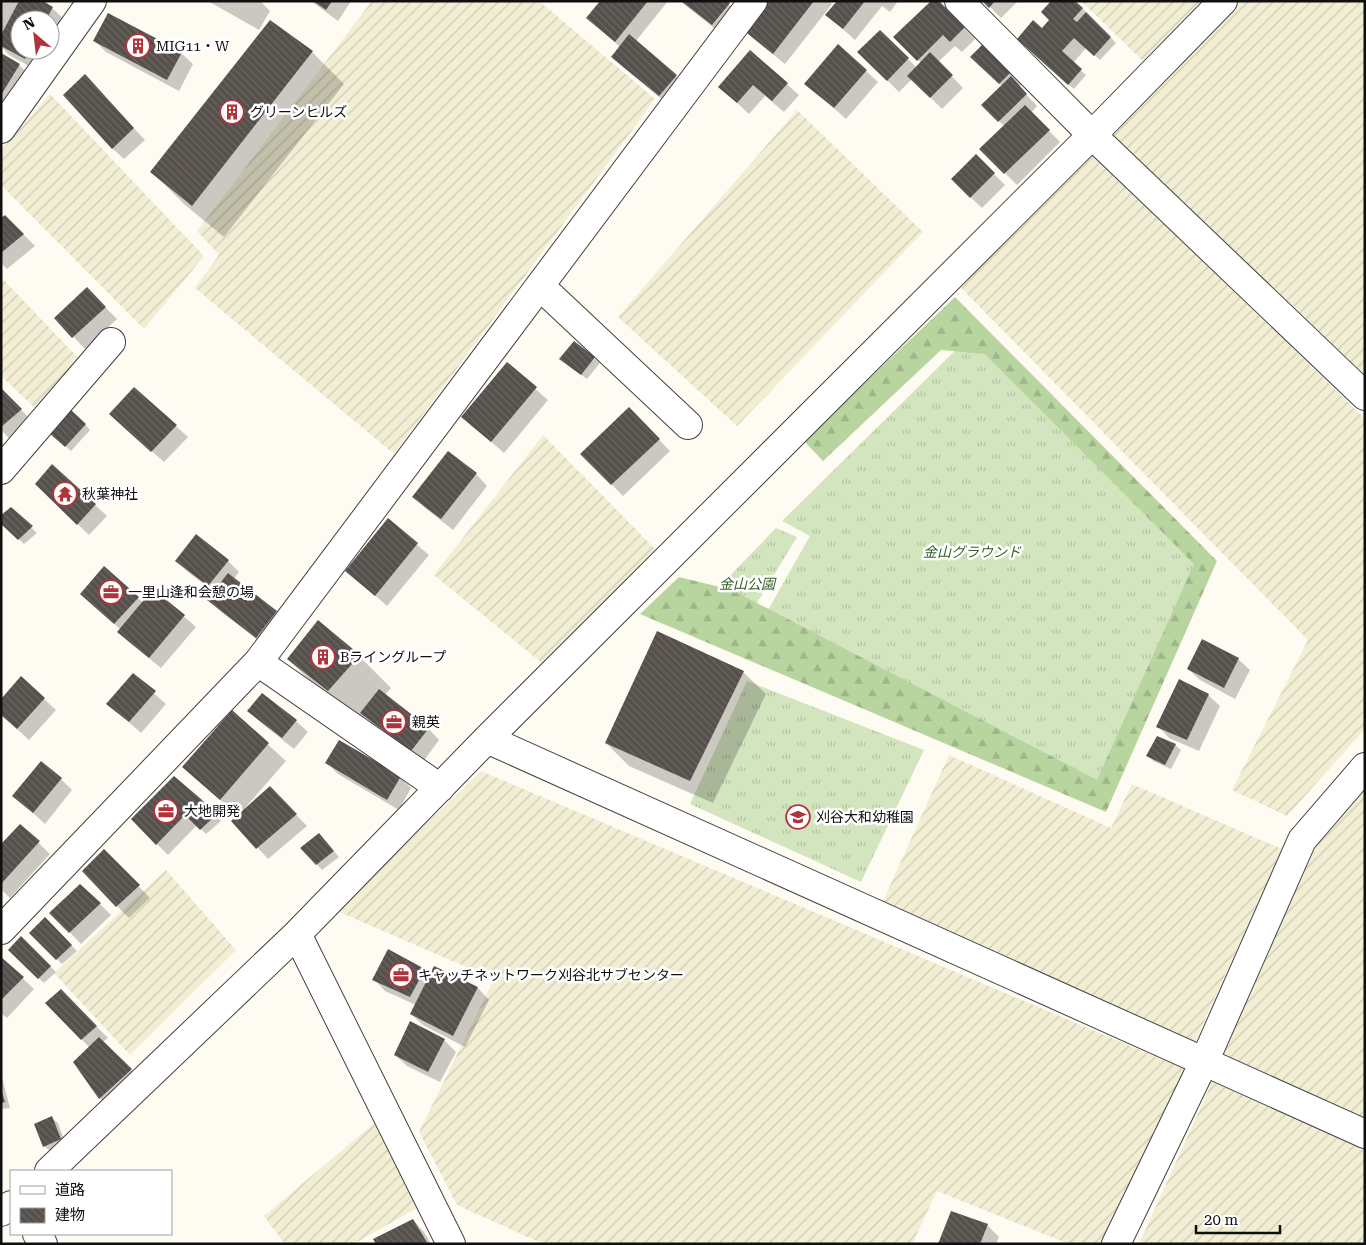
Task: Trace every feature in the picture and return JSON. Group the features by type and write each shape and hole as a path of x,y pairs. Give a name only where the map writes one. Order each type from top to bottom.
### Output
{"street":[{"path":"1,930 258,662 753,1"},
{"path":"959,1 1092,135 1365,396"},
{"path":"50,1170 297,934 486,739 1092,135 1223,1"},
{"path":"1,129 83,4"},
{"path":"540,286 688,425"},
{"path":"1,470 111,342"},
{"path":"258,662 440,788"},
{"path":"486,739 1365,1134"},
{"path":"1116,1244 1204,1062 1302,840 1365,767"},
{"path":"297,934 451,1244"}],"shaded area":[{"path":"372,1 539,1 655,99 394,454 195,288 219,255 197,231"},
{"path":"1081,1 1201,1 1143,61"},
{"path":"1238,1 1365,1 1365,375 1108,132"},
{"path":"50,94 204,256 144,329 1,185 1,150"},
{"path":"797,110 923,232 737,426 618,317"},
{"path":"1092,152 1365,419 1365,729 1287,816 1232,790 1308,640 961,288"},
{"path":"1,277 81,361 37,410 1,376"},
{"path":"543,435 656,550 542,663 434,575"},
{"path":"949,755 1111,828 1132,784 1282,849 1195,1042 883,901"},
{"path":"481,771 1187,1070 1112,1244 1069,1244 937,1191 912,1244 543,1244 457,1205 419,1132 494,979 337,911"},
{"path":"1365,787 1365,1120 1220,1057 1307,852"},
{"path":"166,870 236,950 130,1055 54,973"},
{"path":"1212,1082 1365,1150 1365,1244 1139,1244"},
{"path":"384,1115 427,1202 354,1244 285,1244 264,1216"}],"green space":[{"path":"955,297 1217,561 1106,812 640,614 679,577 732,590 1097,780 1194,564 985,354 941,350 823,461 804,441"},
{"name":"金山グラウンド","path":"973,333 1205,565 1104,795 764,617 810,536 782,521"},
{"name":"金山公園","path":"776,528 797,537 752,611 715,591"},
{"path":"747,681 924,750 861,882 690,804"}],"building":[{"path":"19,1 43,1 53,7 51,10 14,10"},
{"path":"313,1 332,1 326,10"},
{"path":"600,1 648,1 615,42 586,18"},
{"path":"681,1 727,1 730,3 712,25"},
{"path":"763,1 814,1 773,54 742,29"},
{"path":"837,1 865,1 843,29 825,15"},
{"path":"931,1 939,1 965,27 950,42 943,35 917,61 893,37"},
{"path":"982,1 995,1 989,8"},
{"path":"1051,1 1075,1 1083,8 1073,19 1077,22 1086,12 1111,37 1094,56 1074,38 1062,51 1082,69 1068,85 1017,39 1033,20 1042,28 1049,20 1041,12"},
{"name":"MIG11・W","path":"108,13 182,52 167,80 93,41"},
{"path":"10,18 10,51 1,46 1,35"},
{"name":"グリーンヒルズ","path":"270,20 313,51 192,206 150,172"},
{"path":"880,30 909,58 887,81 857,52"},
{"path":"629,34 677,75 659,96 611,57"},
{"path":"987,40 1015,68 999,84 970,57"},
{"path":"838,44 867,70 834,108 804,84"},
{"path":"750,50 788,83 772,101 753,85 737,103 718,87"},
{"path":"930,52 953,75 930,98 907,76"},
{"path":"1,53 10,60 20,64 1,95"},
{"path":"85,74 134,128 112,149 63,95"},
{"path":"1011,76 1027,94 998,122 981,105"},
{"path":"1025,105 1050,130 1004,174 979,149"},
{"path":"976,154 995,173 970,198 951,179"},
{"path":"5,215 24,234 1,253 1,218"},
{"path":"87,287 106,307 72,338 54,318"},
{"path":"574,341 595,357 581,375 559,359"},
{"path":"507,362 537,387 491,442 461,417"},
{"path":"134,387 177,425 151,452 109,414"},
{"path":"1,388 22,409 1,427"},
{"path":"629,407 660,439 611,485 580,454"},
{"path":"71,410 86,424 65,447 48,432"},
{"path":"448,451 477,473 441,519 412,497"},
{"name":"秋葉神社","path":"52,464 96,504 77,525 35,484"},
{"path":"11,507 33,526 18,540 1,524 1,515"},
{"path":"388,518 418,543 375,596 345,571"},
{"path":"196,534 229,560 208,586 175,561"},
{"path":"104,566 139,597 114,624 80,594"},
{"path":"228,573 277,611 256,638 207,600"},
{"path":"153,589 185,615 149,658 117,632"},
{"name":"Bライングループ","path":"318,620 360,655 328,691 287,659"},
{"path":"657,631 744,671 690,781 605,743"},
{"path":"1202,639 1239,658 1224,688 1187,669"},
{"path":"133,673 156,691 129,722 106,704"},
{"path":"21,676 45,698 17,729 1,715 1,699"},
{"path":"1179,679 1209,694 1187,740 1156,727"},
{"path":"379,689 429,728 411,751 360,713"},
{"path":"262,693 297,720 282,738 247,711"},
{"path":"232,710 269,743 220,800 182,767"},
{"path":"1157,736 1176,744 1165,765 1146,756"},
{"path":"339,740 401,776 387,800 325,763"},
{"path":"41,761 62,778 33,813 12,796"},
{"path":"174,776 201,799 216,815 200,830 185,815 156,845 131,819"},
{"path":"270,786 297,814 256,849 231,821"},
{"path":"20,824 40,841 1,884 1,844"},
{"path":"319,833 334,851 316,865 300,848"},
{"path":"104,849 140,885 116,907 82,871"},
{"path":"80,884 101,903 69,933 49,913"},
{"path":"45,917 72,945 56,960 29,933"},
{"path":"21,936 51,966 38,979 8,950"},
{"path":"388,949 425,969 410,997 372,980"},
{"path":"1,957 24,977 1,1000"},
{"path":"434,966 478,987 453,1036 410,1014"},
{"path":"61,989 97,1026 81,1040 45,1003"},
{"path":"410,1021 445,1039 428,1072 394,1055"},
{"path":"99,1037 132,1069 99,1099 73,1062"},
{"path":"1,1089 5,1102 1,1103"},
{"path":"52,1116 61,1139 43,1147 34,1124"},
{"path":"951,1211 988,1224 980,1244 938,1244"},
{"path":"413,1219 428,1244 376,1244 373,1239"}],"place":[{"name":"MIG11・W","path":"138,46"},
{"name":"グリーンヒルズ","path":"232,112"},
{"name":"秋葉神社","path":"65,494"},
{"name":"一里山逢和会憩の場","path":"111,592"},
{"name":"Bライングループ","path":"323,657"},
{"name":"親英","path":"394,722"},
{"name":"大地開発","path":"166,811"},
{"name":"刈谷大和幼稚園","path":"798,817"},
{"name":"キャッチネットワーク刈谷北サブセンター","path":"401,975"}]}
